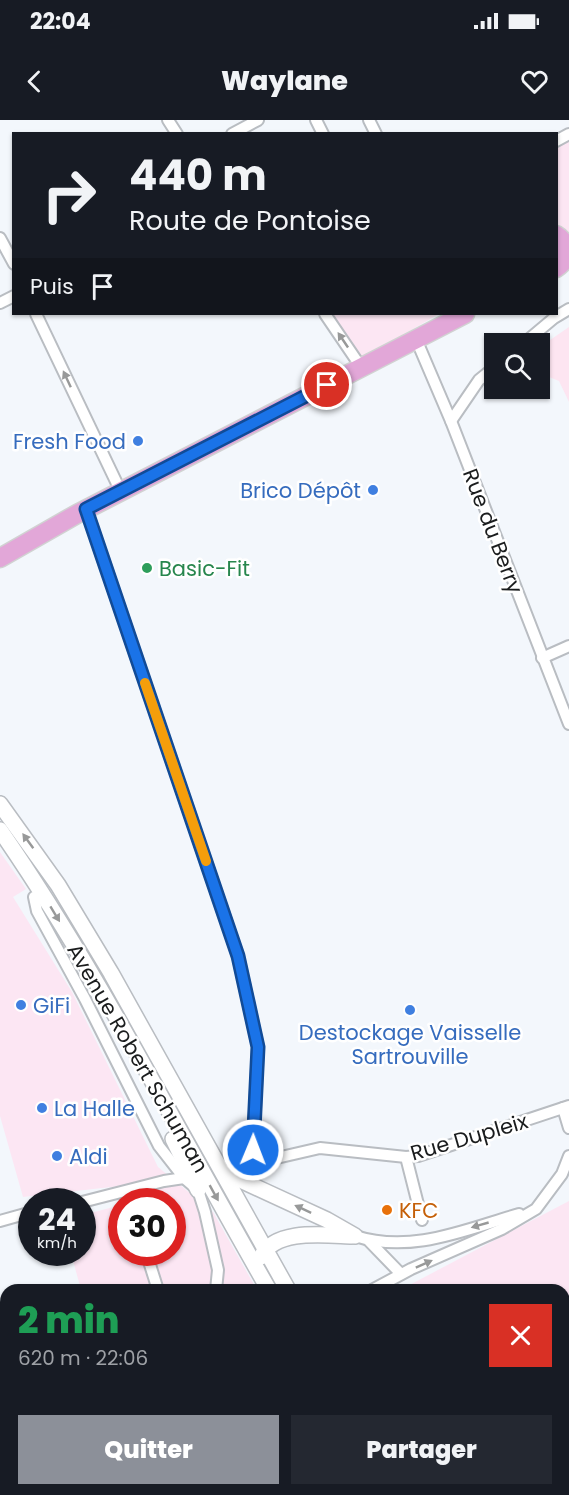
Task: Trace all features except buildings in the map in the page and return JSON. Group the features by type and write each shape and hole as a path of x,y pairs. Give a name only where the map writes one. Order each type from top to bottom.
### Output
{"main road":[{"path":"558,267 566,262 566,244"},
{"path":"0,550 121,492 463,315"},
{"path":"0,558 81,512"},
{"name":"Avenue Robert Schuman","path":"0,804 33,848 72,907 285,1284"},
{"name":"Avenue Robert Schuman","path":"0,830 121,1024 265,1284"},
{"path":"37,892 54,892 72,907"},
{"path":"121,1024 147,1088 198,1190"},
{"path":"223,1172 362,1238"},
{"path":"256,1268 266,1248 287,1238 300,1235 362,1238"}],"street":[{"path":"236,132 258,120"},
{"path":"0,238 12,260"},
{"path":"536,333 569,309"},
{"path":"36,315 121,492"},
{"path":"326,315 360,367"},
{"name":"Rue du Berry","path":"416,339 451,421 569,724"},
{"path":"451,421 484,376"},
{"name":"Rue Dupleix","path":"81,512 238,956 258,1047 253,1150 260,1159 268,1160 320,1148 406,1157 418,1156 566,1107"},
{"path":"542,658 569,646"},
{"path":"37,892 37,911 85,999 159,1146 184,1178 198,1190 206,1212 222,1284"},
{"path":"566,1107 569,1128"},
{"path":"383,1284 502,1229 536,1209 562,1174 569,1156"},
{"path":"406,1157 422,1220"},
{"path":"148,1188 164,1181 184,1178"},
{"path":"362,1238 399,1244 431,1240 536,1209"},
{"path":"0,1221 18,1216"},
{"path":"362,1238 401,1274"},
{"path":"150,1266 156,1284"},
{"path":"217,1284 218,1270"}],"shaded area":[{"path":"569,141 569,233 558,228 558,147"},
{"path":"332,315 437,315 361,359"},
{"path":"569,327 569,402 559,381 550,377 550,340"},
{"path":"0,852 26,889 13,897 72,992 158,1167 184,1188 130,1188 129,1185 96,1189 20,1188 0,1116"},
{"path":"186,1190 213,1212 254,1284 162,1284 156,1266 186,1266"},
{"path":"569,1201 569,1284 411,1284"},
{"path":"108,1208 108,1266 145,1266 150,1284 79,1284 75,1266 96,1266 96,1212"}],"slow traffic":[{"path":"145,683 206,861"}],"place":[{"name":"Fresh Food","path":"138,441"},
{"name":"Brico Dépôt","path":"373,490"},
{"name":"Basic-Fit","path":"147,568"},
{"name":"GiFi","path":"21,1005"},
{"name":"Destockage Vaisselle Sartrouville","path":"410,1010"},
{"name":"La Halle","path":"42,1108"},
{"name":"Aldi","path":"57,1156"},
{"name":"KFC","path":"387,1210"}],"route":[{"path":"253,1150 258,1047 238,956 86,509 327,385"}]}
